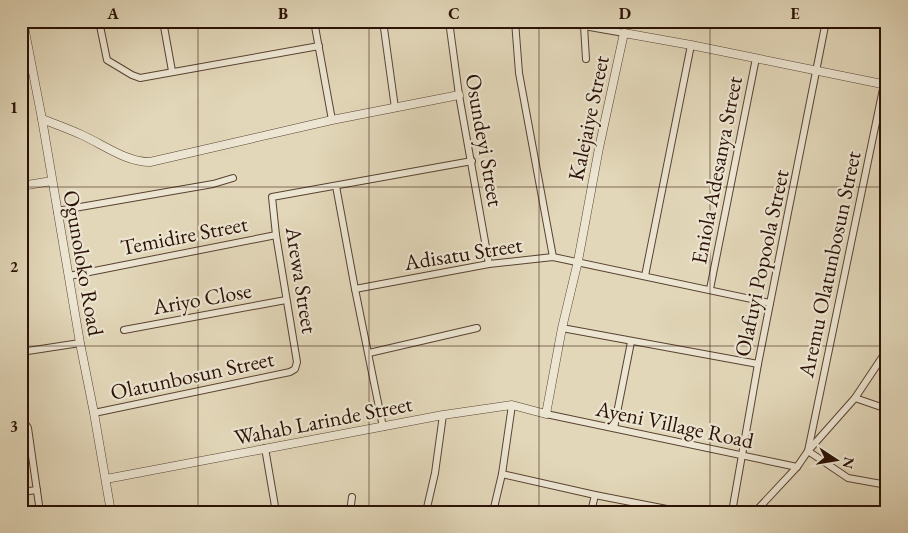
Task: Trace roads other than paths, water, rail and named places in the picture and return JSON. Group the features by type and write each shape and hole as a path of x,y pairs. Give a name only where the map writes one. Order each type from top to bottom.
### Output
{"street":[{"name":"Ogunoloko Road","path":"23,21 111,512"},
{"path":"99,21 107,60 140,78 319,46"},
{"path":"163,21 172,71"},
{"path":"314,21 332,120"},
{"path":"383,21 395,108"},
{"name":"Osundeyi Street","path":"449,21 459,95 489,264"},
{"path":"515,21 519,73 553,257"},
{"name":"Olafuyi Popoola Street","path":"732,512 758,364 826,21"},
{"path":"586,58 584,24 624,33"},
{"name":"Kalejaiye Street","path":"546,414 562,328 578,262 599,148 624,33 886,85"},
{"path":"645,276 691,45"},
{"name":"Eniola Adesanya Street","path":"710,289 756,58"},
{"name":"Aremu Olatunbosun Street","path":"808,451 886,85"},
{"path":"42,119 82,135 126,157 141,162 150,162 332,120 459,95"},
{"path":"383,427 336,186 472,161"},
{"path":"57,211 213,184 231,179"},
{"path":"21,186 52,181"},
{"name":"Arewa Street","path":"295,369 297,362 276,235 272,197 336,186"},
{"name":"Temidire Street","path":"68,276 276,235"},
{"name":"Adisatu Street","path":"355,289 489,264 553,257 770,302"},
{"name":"Ariyo Close","path":"124,330 286,300"},
{"path":"369,353 476,328"},
{"path":"562,328 758,364"},
{"path":"614,428 631,342"},
{"path":"21,352 80,343"},
{"path":"755,512 797,468 808,451 855,398 887,350"},
{"name":"Olatunbosun Street","path":"94,413 290,372 295,369"},
{"path":"855,398 887,409"},
{"path":"493,512 502,474 512,405"},
{"name":"Wahab Larinde Street","path":"106,479 443,415 512,405 546,414"},
{"name":"Ayeni Village Road","path":"546,414 797,468"},
{"path":"426,512 436,473 443,415"},
{"path":"21,423 26,424 28,428 40,512"},
{"path":"265,448 276,512"},
{"path":"808,451 848,478 887,485"},
{"path":"502,474 595,496 682,512"},
{"path":"21,492 37,490"},
{"path":"591,512 595,496"},
{"path":"350,512 352,497"}]}
